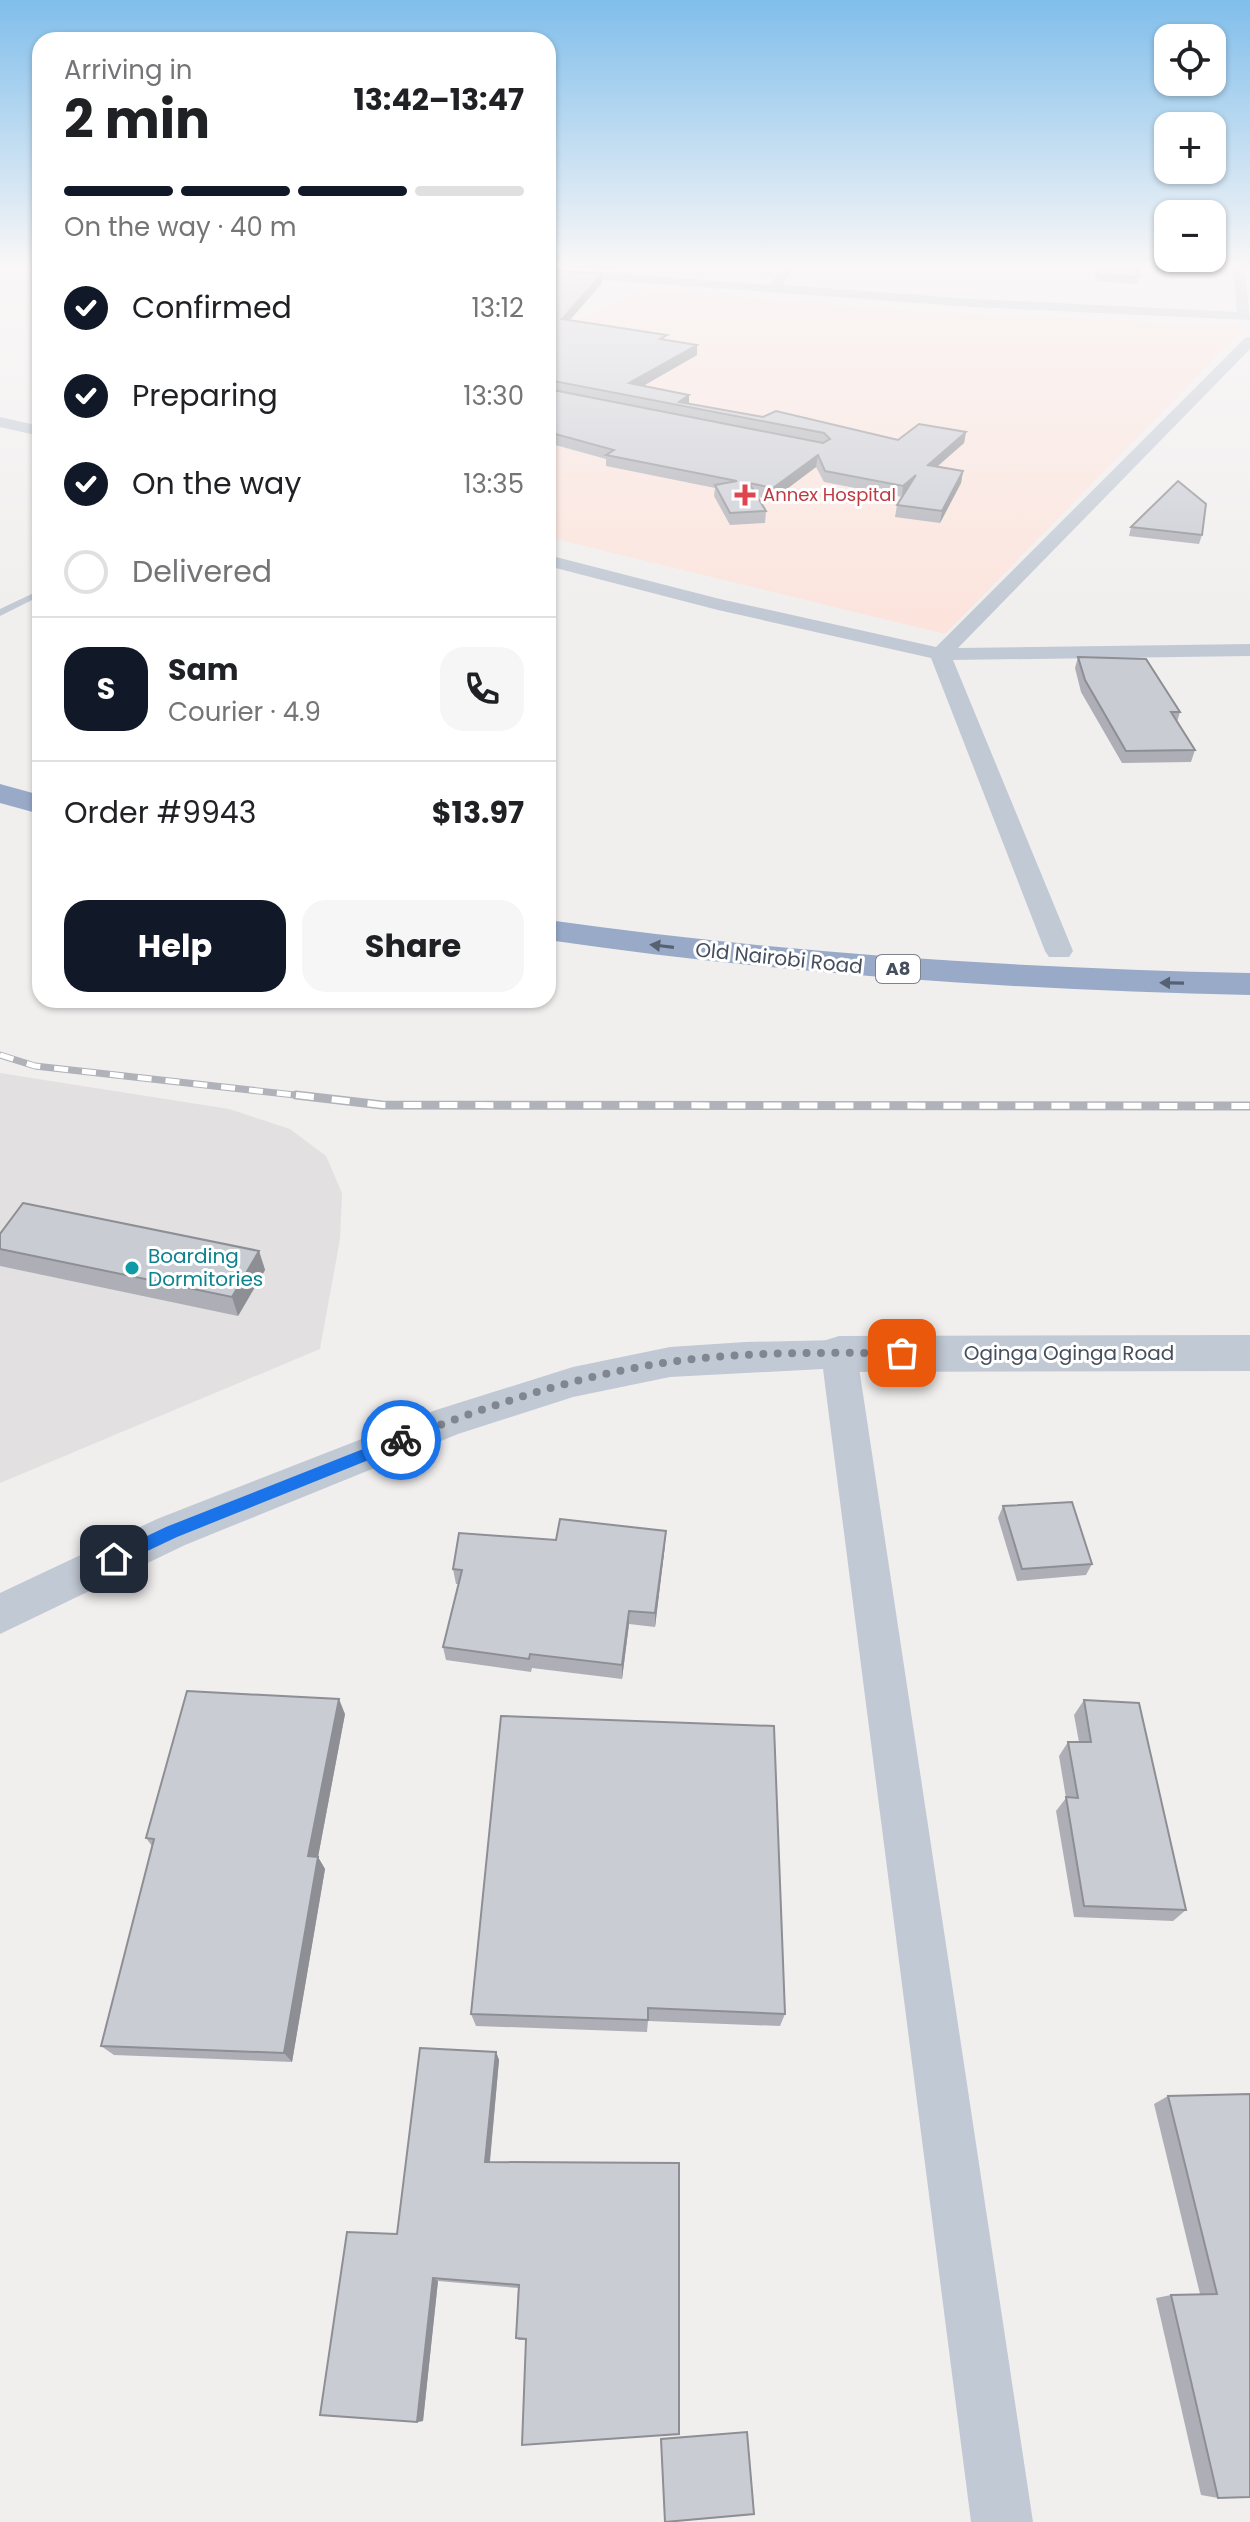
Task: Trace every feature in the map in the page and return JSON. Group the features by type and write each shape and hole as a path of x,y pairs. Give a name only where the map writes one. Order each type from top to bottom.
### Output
{"highway":[{"path":"0,793 32,803"},
{"path":"0,820 32,828"},
{"name":"Old Nairobi Road","path":"556,904 769,931 1059,951 1250,954"},
{"name":"Old Nairobi Road","path":"556,931 833,965 1082,981 1250,984"}],"street":[{"path":"940,654 1212,380"},
{"path":"0,422 32,429"},
{"path":"556,562 718,604 940,654 1250,650"},
{"path":"940,654 1059,951"},
{"name":"Oginga Oginga Road","path":"839,1354 1250,1353"},
{"path":"0,1614 171,1532 449,1421 559,1387 670,1362 745,1356 839,1354 1002,2522"}],"lane":[{"path":"0,613 32,597"}],"shaded area":[{"path":"556,380 1194,380 945,634 556,539"},
{"path":"0,1073 229,1109 290,1129 326,1156 342,1193 340,1239 320,1349 0,1483"}],"building":[{"path":"556,380 635,380 629,383 689,395 679,402 763,417 776,411 898,440 919,424 966,432 928,465 963,471 942,511 897,505 916,475 903,486 825,471 818,455 773,488 749,483 766,511 730,513 715,485 737,481 606,455 614,450 556,434 556,391 823,443 830,439 824,433"},
{"path":"1178,481 1206,504 1202,535 1131,527"},
{"path":"1078,657 1146,659 1180,712 1171,712 1195,750 1126,751 1085,680"},
{"path":"23,1203 259,1251 232,1297 0,1249 0,1234"},
{"path":"1072,1502 1092,1564 1022,1569 1003,1506"},
{"path":"560,1519 666,1531 655,1613 629,1611 622,1665 530,1654 529,1659 443,1647 462,1570 453,1569 459,1533 556,1540"},
{"path":"187,1691 339,1699 308,1856 318,1857 284,2053 101,2046 154,1839 146,1838"},
{"path":"1084,1700 1139,1703 1186,1910 1084,1906 1066,1797 1078,1798 1068,1742 1091,1742"},
{"path":"501,1716 774,1726 785,2014 648,2008 648,2020 471,2014"},
{"path":"420,2048 496,2052 485,2162 679,2163 679,2434 522,2445 526,2339 516,2338 519,2285 433,2278 417,2422 320,2415 347,2232 397,2234"},
{"path":"1250,2094 1250,2497 1218,2498 1171,2295 1217,2294 1168,2096"},
{"path":"747,2432 754,2514 665,2522 661,2439"}],"railway":[{"path":"0,1055 35,1066 313,1097"},
{"path":"296,1095 382,1105 1250,1106"}],"way so far":[{"path":"401,1440 449,1421 573,1382 670,1362 745,1356 902,1353"}],"place":[{"name":"Annex Hospital","path":"745,495"},
{"name":"Boarding Dormitories","path":"132,1268"}],"route":[{"path":"114,1559 171,1532 401,1440"}]}
